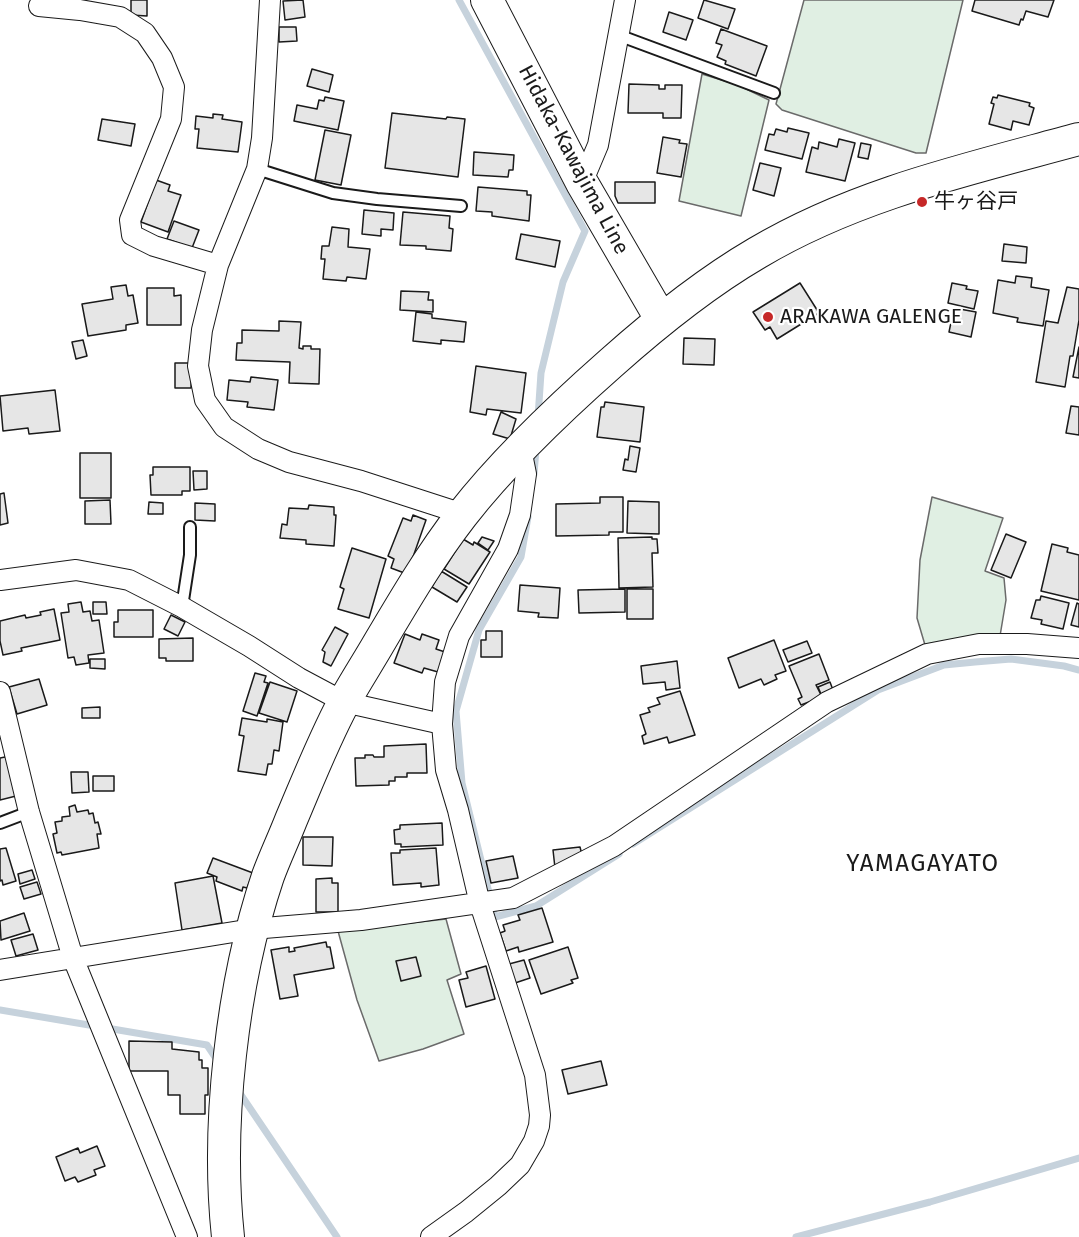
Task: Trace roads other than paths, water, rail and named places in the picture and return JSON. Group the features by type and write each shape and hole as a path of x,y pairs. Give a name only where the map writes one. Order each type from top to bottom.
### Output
{"main road":[{"name":"Hidaka-Kawajima Line","path":"487,0 582,183 661,319"},
{"path":"228,1237 225,1212 224,1142 231,1045 252,929 269,874 322,747 344,702 409,591 463,514 521,449 585,385 703,286 759,251 862,202 916,184 1079,139"}],"street":[{"path":"270,0 262,138 257,169 218,265 202,330 198,366 205,400 224,427 258,449 290,462 361,481 463,514"},
{"path":"582,183 598,145 625,0"},
{"path":"39,6 82,5 120,17 145,33 162,58 174,87 171,119 130,220 132,235 154,246 218,265"},
{"path":"431,1237 474,1206 520,1165 534,1141 539,1126 540,1115 535,1075 480,904 446,770 442,724 445,682 459,636 508,549 520,515 526,474 521,449"},
{"path":"0,580 76,570 129,580 182,607 299,678 344,702 442,724"},
{"path":"0,970 252,929 361,920 513,898 614,846 827,702 927,654 979,644 1027,644 1079,648"},
{"path":"0,692 29,812 73,958 187,1237"}],"lane":[{"path":"618,35 774,93"},
{"path":"257,169 333,192 461,206"},
{"path":"182,607 190,527"},
{"path":"0,823 29,812"}],"waterway":[{"path":"459,0 585,231 563,282 541,373 538,417"},
{"path":"534,474 536,449"},
{"path":"528,517 521,557 479,630 456,711 462,783 495,917 536,906 619,854"},
{"path":"633,844 878,690 944,665 1011,659 1079,670"},
{"path":"0,1010 207,1045 219,1063"},
{"path":"237,1089 337,1237"},
{"path":"796,1237 930,1202 1079,1158"}],"place":[{"name":"牛ヶ谷戸","path":"922,202"},
{"name":"ARAKAWA GALENGE","path":"768,317"}],"district":[{"name":"YAMAGAYATO","path":"923,864"}]}
